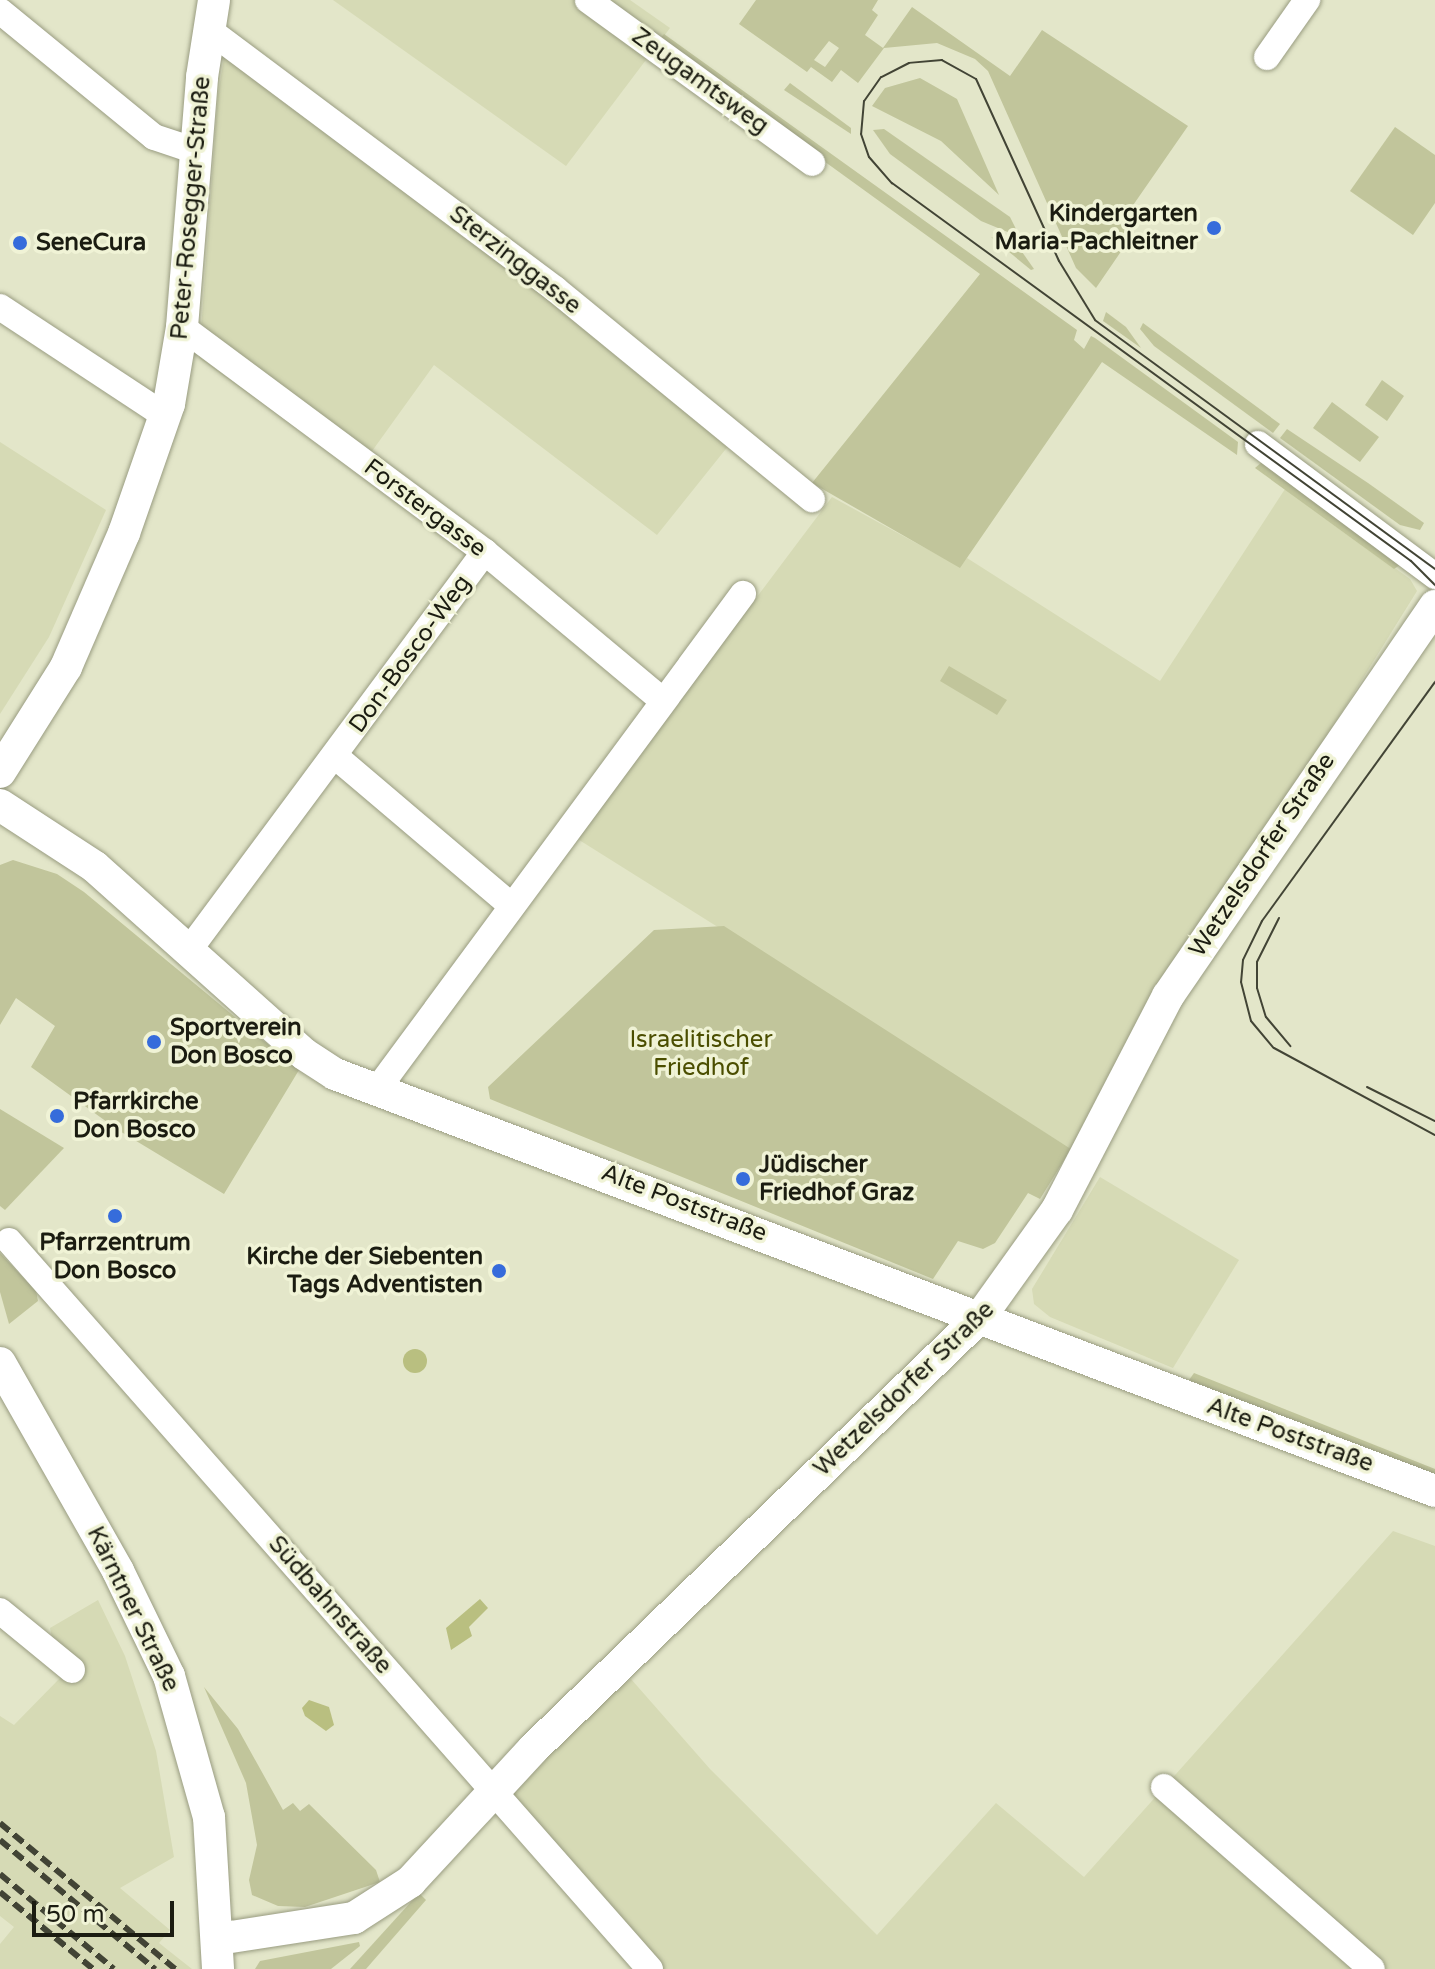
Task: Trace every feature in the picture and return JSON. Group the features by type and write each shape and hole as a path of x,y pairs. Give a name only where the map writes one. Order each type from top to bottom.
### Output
{"main road":[{"name":"Peter-Rosegger-Straße","path":"0,772 66,667 121,542 165,416 182,327 212,15"},
{"name":"Wetzelsdorfer Straße","path":"218,1954 354,1918 382,1903 410,1882 493,1791 981,1316 1078,1174 1134,1053 1168,996 1435,606"},
{"name":"Alte Poststraße","path":"0,805 95,867 304,1054 376,1091 981,1316 1435,1491"},
{"name":"Kärntner Straße","path":"0,1363 124,1582 169,1676 209,1817 218,1954"}],"street":[{"name":"Zeugamtsweg","path":"588,0 812,163"},
{"path":"1267,57 1307,0"},
{"path":"0,11 154,137 199,152"},
{"name":"Sterzinggasse","path":"212,15 812,499"},
{"path":"0,307 165,416"},
{"name":"Forstergasse","path":"182,327 485,552 661,699"},
{"path":"1258,444 1435,576"},
{"name":"Don-Bosco-Weg","path":"189,950 485,552"},
{"path":"376,1091 661,699 743,594"},
{"name":"Don-Bosco-Weg","path":"335,756 512,906"},
{"name":"Südbahnstraße","path":"9,1241 650,1969"},
{"path":"0,1611 72,1670"},
{"path":"1164,1787 1372,1969"}],"shaded area":[{"path":"333,0 630,0 670,28 566,166"},
{"path":"228,33 729,445 657,535 434,365 357,472 199,358 218,95"},
{"path":"0,442 106,510 49,637 0,714"},
{"path":"1285,489 1410,579 1417,591 1071,1149 576,838 832,497 960,567 967,558 1160,681"},
{"path":"1100,1177 1239,1260 1173,1368 1050,1317 1034,1304 1032,1289"},
{"path":"415,1349 426,1356 427,1361 420,1372 415,1373 404,1366 403,1361 410,1350"},
{"path":"1393,1531 1435,1546 1435,1969 640,1969 484,1791 631,1679 710,1769 877,1935 996,1803 1084,1877"},
{"path":"480,1599 488,1608 469,1627 472,1636 451,1650 446,1628"},
{"path":"98,1600 125,1656 156,1751 174,1857 120,1888 170,1930 159,1943 192,1969 0,1969 0,1944 14,1927 0,1916 0,1716 14,1725 60,1678 50,1628"},
{"path":"309,1700 329,1707 334,1725 326,1731 305,1716 302,1708"}],"green space":[{"path":"756,0 878,0 872,10 878,15 865,35 883,48 912,7 1010,76 1042,30 1188,126 1120,224 1133,234 1096,288 1076,268 988,71 975,59 937,43 884,48 858,83 841,70 832,82 811,67 807,72 739,24","holes":["829,41 839,48 825,67 814,60"]},
{"path":"664,34 1077,330 1074,340 1084,349 1091,336 1095,338 1238,442 1237,455 1102,362 960,568 812,483 980,274 658,41"},
{"path":"920,78 957,99 999,195 941,141 872,106 885,88"},
{"path":"790,83 851,128 851,134 784,90"},
{"path":"1395,127 1435,155 1435,203 1413,235 1350,191"},
{"path":"884,129 1010,217 1020,237 981,221 890,154 873,130"},
{"path":"991,237 1020,249 1034,269 1031,270"},
{"path":"1106,312 1126,327 1141,348 1103,321"},
{"path":"1143,323 1280,424 1273,433 1154,346 1140,329"},
{"path":"1382,380 1404,396 1387,421 1365,405"},
{"path":"1332,402 1379,437 1360,462 1313,428"},
{"path":"1287,429 1424,523 1420,530 1400,525 1280,438"},
{"path":"1262,462 1400,565 1394,569 1255,468"},
{"path":"949,666 1007,700 997,715 940,681"},
{"name":"Sportverein Don Bosco","path":"13,860 57,874 84,892 299,1070 224,1194 118,1130 31,1067 55,1026 16,998 0,1025 0,865"},
{"name":"Israelitischer Friedhof","path":"724,926 1071,1149 1040,1199 1028,1193 995,1243 983,1249 958,1241 933,1279 490,1099 488,1087 654,930"},
{"path":"0,1109 64,1148 5,1210 0,1206"},
{"path":"0,1253 36,1291 38,1301 9,1324 0,1292"},
{"path":"1194,1373 1435,1469 1435,1480 1189,1380"},
{"path":"204,1687 238,1729 283,1810 293,1803 300,1811 309,1804 376,1870 380,1882 305,1907 278,1906 252,1895 249,1880 257,1845 246,1783"},
{"path":"419,1893 426,1900 366,1969 350,1969"},
{"path":"359,1942 360,1946 331,1969 255,1969 260,1961"}],"tram line":[{"path":"1435,569 1095,320 1059,261 976,79 942,60 909,63 881,77 864,101 861,134 869,157 892,183 1411,561 1435,585"},
{"path":"1435,682 1262,921 1243,960 1241,982 1251,1021 1274,1048 1435,1135"},
{"path":"1279,918 1257,962 1257,988 1266,1017 1290,1046"},
{"path":"1367,1087 1435,1121"}],"railway":[{"path":"0,1823 175,1969"},
{"path":"0,1840 155,1969"},
{"path":"0,1874 114,1969"},
{"path":"0,1892 93,1969"}],"place":[{"name":"Kindergarten Maria-Pachleitner","path":"1214,228"},
{"name":"SeneCura","path":"20,243"},
{"name":"Sportverein Don Bosco","path":"154,1042"},
{"name":"Pfarrkirche Don Bosco","path":"57,1116"},
{"name":"Jüdischer Friedhof Graz","path":"743,1179"},
{"name":"Pfarrzentrum Don Bosco","path":"115,1216"},
{"name":"Kirche der Siebenten Tags Adventisten","path":"499,1271"}]}
